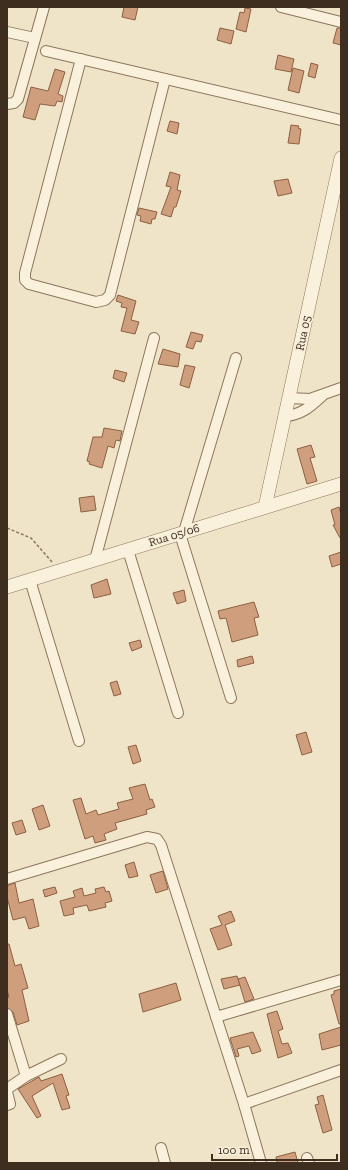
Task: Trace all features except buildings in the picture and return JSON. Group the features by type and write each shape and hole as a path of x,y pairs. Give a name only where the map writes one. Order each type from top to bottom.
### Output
{"street":[{"path":"7,104 14,103 18,99 44,7"},
{"path":"281,7 341,22"},
{"path":"7,32 35,38"},
{"path":"46,51 341,120"},
{"path":"81,59 25,273 25,280 29,284 96,302 105,300 110,295 164,79"},
{"name":"Rua 05","path":"265,507 341,158"},
{"path":"95,560 154,338"},
{"path":"231,698 182,533 236,358"},
{"path":"289,398 310,399 341,388"},
{"path":"285,416 294,415 307,410 326,393"},
{"name":"Rua 05/06","path":"7,587 341,484"},
{"path":"128,550 178,713"},
{"path":"30,580 79,741"},
{"path":"7,879 147,837 157,838 164,852 244,1104 261,1163"},
{"path":"216,1017 341,980"},
{"path":"7,1014 26,1076"},
{"path":"7,1088 26,1076 61,1059"},
{"path":"244,1104 341,1070"},
{"path":"7,1092 10,1104 7,1105"},
{"path":"161,1148 165,1163"}],"path":[{"path":"7,528 30,538 60,571"}]}
